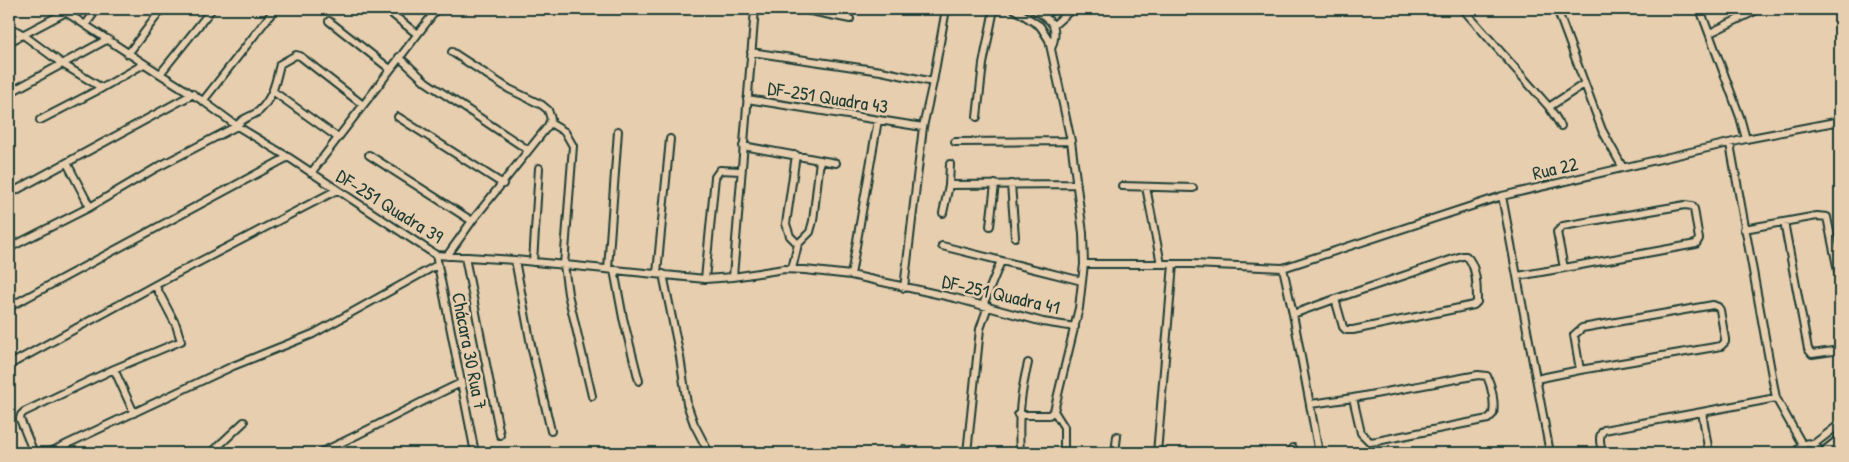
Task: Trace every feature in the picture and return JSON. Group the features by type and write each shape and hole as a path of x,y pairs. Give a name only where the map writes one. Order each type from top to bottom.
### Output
{"street":[{"path":"86,24 97,9"},
{"path":"128,54 162,9"},
{"path":"160,74 212,9"},
{"path":"203,101 275,9"},
{"path":"386,9 417,34"},
{"path":"311,173 437,9"},
{"name":"DF-251 Quadra 43","path":"755,9 747,99 923,128"},
{"path":"801,9 850,19"},
{"path":"904,288 923,128 946,9"},
{"path":"977,116 983,64 994,9"},
{"path":"955,142 1071,141 1051,49 1045,32 1040,26 1014,9"},
{"path":"1033,9 1045,16 1054,25 1055,34 1051,49"},
{"path":"1045,16 1052,9"},
{"path":"1054,25 1072,9"},
{"path":"1463,9 1549,107 1561,126"},
{"path":"1557,9 1602,130 1622,168"},
{"path":"1700,9 1740,117 1746,139"},
{"path":"9,42 64,10"},
{"name":"DF-251 Quadra 39","path":"64,10 128,54 193,94 237,126 288,157 436,255 514,260 706,279 733,277"},
{"path":"1710,33 1757,10"},
{"path":"329,21 390,69"},
{"path":"9,27 102,88"},
{"path":"9,93 108,39"},
{"path":"447,256 472,221 550,123 550,115 542,104 509,89 452,52"},
{"name":"DF-251 Quadra 43","path":"751,52 881,71 933,82"},
{"path":"9,248 90,207 156,168 237,126 239,122 260,110 274,92 280,64 298,55 363,105"},
{"path":"399,57 426,82 528,150"},
{"path":"40,120 144,64"},
{"path":"1549,107 1584,84"},
{"path":"274,92 337,137"},
{"path":"9,194 193,94"},
{"path":"733,277 747,99"},
{"path":"398,117 503,184"},
{"path":"851,275 878,120"},
{"name":"Rua 22","path":"1283,268 1502,196 1746,139 1840,121"},
{"path":"550,123 565,132 573,146 564,265 568,294 592,396"},
{"path":"618,131 611,270 639,381"},
{"path":"670,139 660,274 680,357 687,404 694,424 709,453"},
{"name":"DF-251 Quadra 41","path":"733,277 766,271 792,269 851,275 985,306 1043,322 1075,327 1084,264 1082,213 1076,184 1071,141"},
{"path":"1730,144 1776,398 1802,444"},
{"path":"743,146 836,163"},
{"path":"369,155 472,221"},
{"path":"796,155 786,224 790,236 798,244"},
{"path":"9,307 288,157"},
{"path":"792,269 798,244 810,232 813,222 820,160"},
{"path":"67,163 90,207"},
{"path":"943,213 949,185 950,164"},
{"path":"533,262 539,168"},
{"path":"706,279 715,177 717,172 724,170 741,171"},
{"path":"990,226 996,184"},
{"path":"1011,184 1015,237"},
{"path":"949,185 1076,184"},
{"path":"1122,186 1193,188"},
{"path":"1146,187 1161,264"},
{"path":"9,365 155,285 337,190"},
{"path":"1502,196 1550,453"},
{"path":"1518,276 1564,268 1696,244 1699,239 1694,209 1692,206 1686,205 1563,226 1558,232 1564,268"},
{"path":"1744,229 1817,216 1827,217 1840,281"},
{"path":"1784,222 1808,349 1812,354 1840,350"},
{"name":"DF-251 Quadra 41","path":"942,246 1082,281"},
{"name":"Chácara 30 Rua 7","path":"436,255 475,453"},
{"path":"1293,314 1335,298 1462,256 1466,256 1472,263 1477,293 1477,302 1470,307 1353,330 1346,330 1343,327 1335,298"},
{"path":"465,257 500,435"},
{"path":"514,260 551,431"},
{"path":"967,453 980,329 985,306 1001,261"},
{"path":"1084,264 1173,264 1283,268 1311,404 1319,453"},
{"path":"1157,453 1173,264"},
{"path":"48,453 233,366 313,334 437,265"},
{"path":"34,453 20,415 114,368 181,341 176,325 155,285"},
{"path":"1536,379 1721,346 1726,339 1720,310 1713,305 1582,328 1574,335 1580,370"},
{"path":"1018,415 1049,416 1054,411 1075,327"},
{"path":"1020,453 1018,415 1028,363"},
{"path":"114,368 134,412"},
{"path":"1311,404 1353,398 1478,374 1487,376 1490,382 1494,409 1493,414 1488,419 1370,442 1361,433 1353,398"},
{"path":"319,453 343,443 414,405 461,383"},
{"path":"1602,453 1600,437 1601,432 1604,430 1776,398"},
{"path":"1054,411 1064,427 1064,453"},
{"path":"1702,412 1709,453"},
{"path":"211,453 244,422"},
{"path":"1796,453 1798,447 1802,444 1814,444 1840,424"},
{"path":"1115,453 1117,436"},
{"path":"1814,444 1820,453 1840,438"}]}
